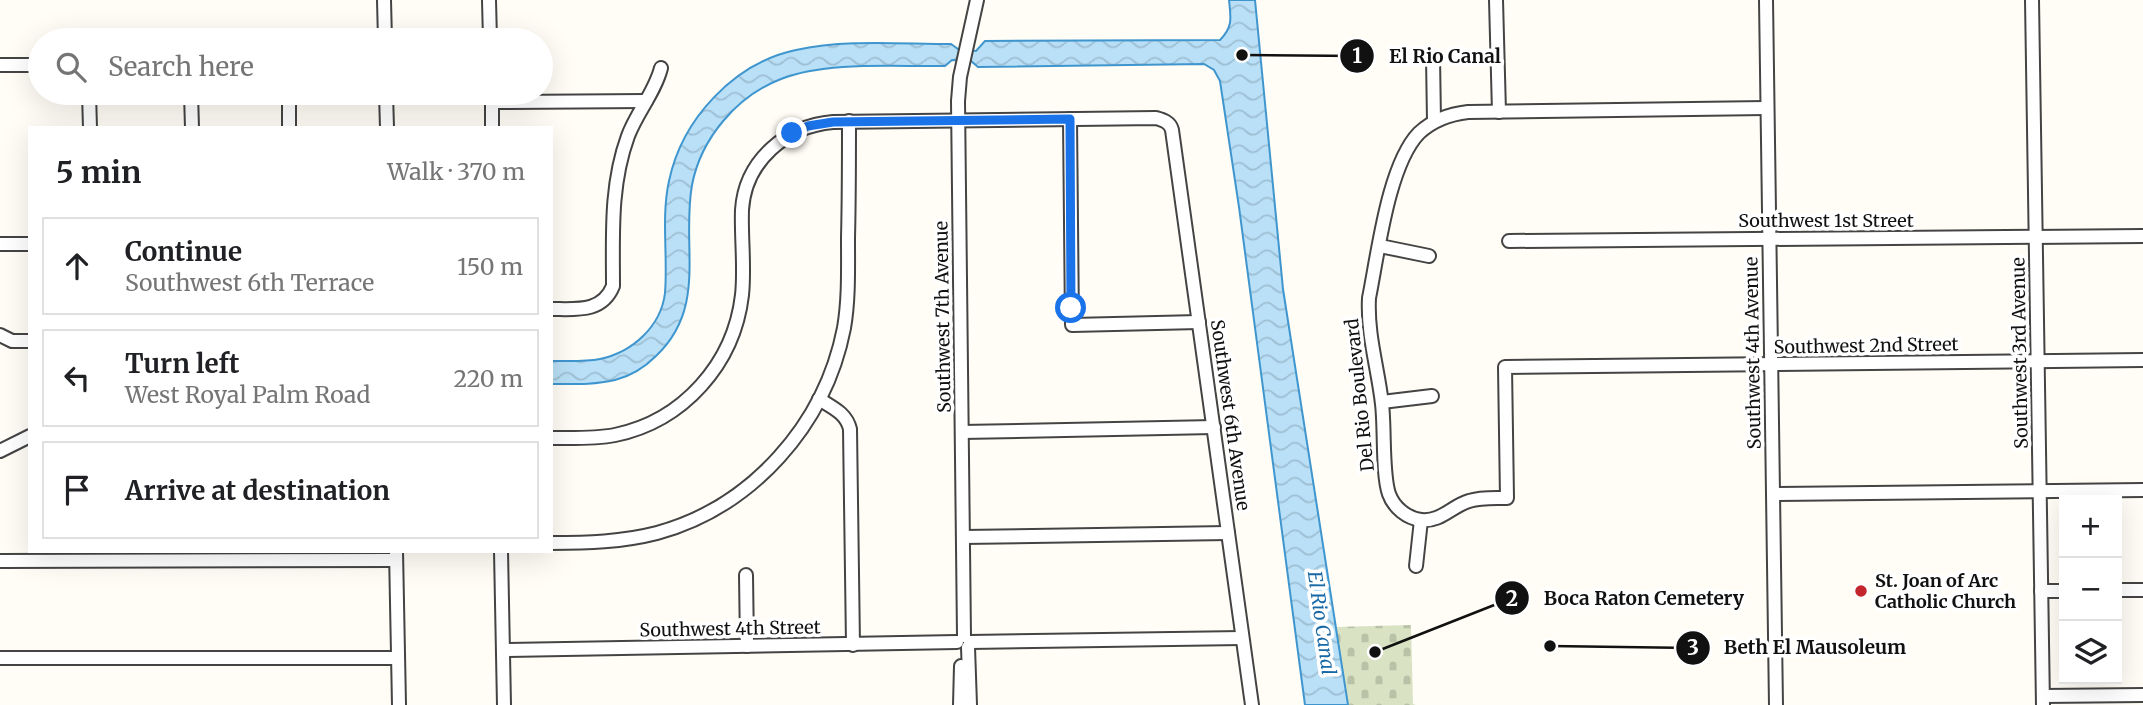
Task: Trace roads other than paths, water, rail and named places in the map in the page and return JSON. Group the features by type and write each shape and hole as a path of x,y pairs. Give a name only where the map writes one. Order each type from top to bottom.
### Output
{"street":[{"path":"384,0 385,28"},
{"path":"489,0 490,28"},
{"name":"Southwest 7th Avenue","path":"960,705 964,643 958,120 960,76 977,0"},
{"path":"1496,0 1499,112"},
{"name":"Southwest 4th Avenue","path":"1766,0 1776,705"},
{"name":"Southwest 3rd Avenue","path":"2032,0 2043,701"},
{"path":"1433,57 1434,121 1459,113 1766,108"},
{"path":"0,65 28,65"},
{"path":"553,309 594,307 609,295 613,286 614,196 618,172 629,134 661,68"},
{"path":"553,99 646,100"},
{"path":"89,105 90,126"},
{"path":"191,105 192,126"},
{"path":"289,105 289,126"},
{"path":"386,105 387,126"},
{"path":"492,105 492,126"},
{"name":"Southwest 6th Avenue","path":"1070,119 1156,118 1171,126 1252,705"},
{"path":"553,438 614,435 648,425 685,401 710,376 728,345 740,312 743,285 742,210 745,193 755,169 777,143 808,126 825,122 1070,119 1072,325 1199,322"},
{"path":"553,544 632,539 673,528 712,510 748,486 767,470 796,437 819,400 838,353 846,311 849,121"},
{"name":"Del Rio Boulevard","path":"1421,520 1398,509 1389,494 1382,402 1368,314 1389,202 1405,154 1420,132 1434,121"},
{"name":"Southwest 1st Street","path":"1509,241 2143,236"},
{"path":"0,244 28,244"},
{"path":"1380,246 1429,256"},
{"path":"0,335 12,341 28,341"},
{"name":"Southwest 2nd Street","path":"1421,520 1439,518 1470,500 1507,498 1505,367 2143,360"},
{"path":"1382,402 1432,396"},
{"path":"819,400 842,413 848,420 850,429 853,645"},
{"path":"961,432 1214,428"},
{"path":"0,451 28,437"},
{"path":"1773,495 2143,490"},
{"path":"1416,566 1421,520"},
{"path":"963,537 1228,533"},
{"path":"501,553 504,705"},
{"path":"0,561 396,556 399,705"},
{"path":"746,575 747,646"},
{"path":"2122,590 2143,590"},
{"path":"2041,591 2059,591"},
{"name":"Southwest 4th Street","path":"503,650 1242,638"},
{"name":"Southwest 7th Avenue","path":"964,643 970,705"},
{"path":"0,658 398,658"},
{"path":"2043,701 2143,695"}],"water":[{"path":"1229,0 1255,0 1283,289 1348,705 1305,705 1220,81 1214,70 1204,64 978,67 971,61 952,60 945,66 840,67 799,73 781,79 750,96 736,108 723,121 704,151 692,185 689,208 687,296 682,317 672,337 656,356 626,376 599,383 553,384 553,361 588,361 612,356 634,344 658,316 666,279 665,208 676,158 686,136 714,97 752,67 796,50 853,43 951,44 958,49 976,51 985,41 1220,40 1227,31"}],"place":[{"name":"El Rio Canal","path":"1242,55"},
{"name":"St. Joan of Arc Catholic Church","path":"1861,591"},
{"name":"Beth El Mausoleum","path":"1550,646"},
{"name":"Boca Raton Cemetery","path":"1375,652"}]}
